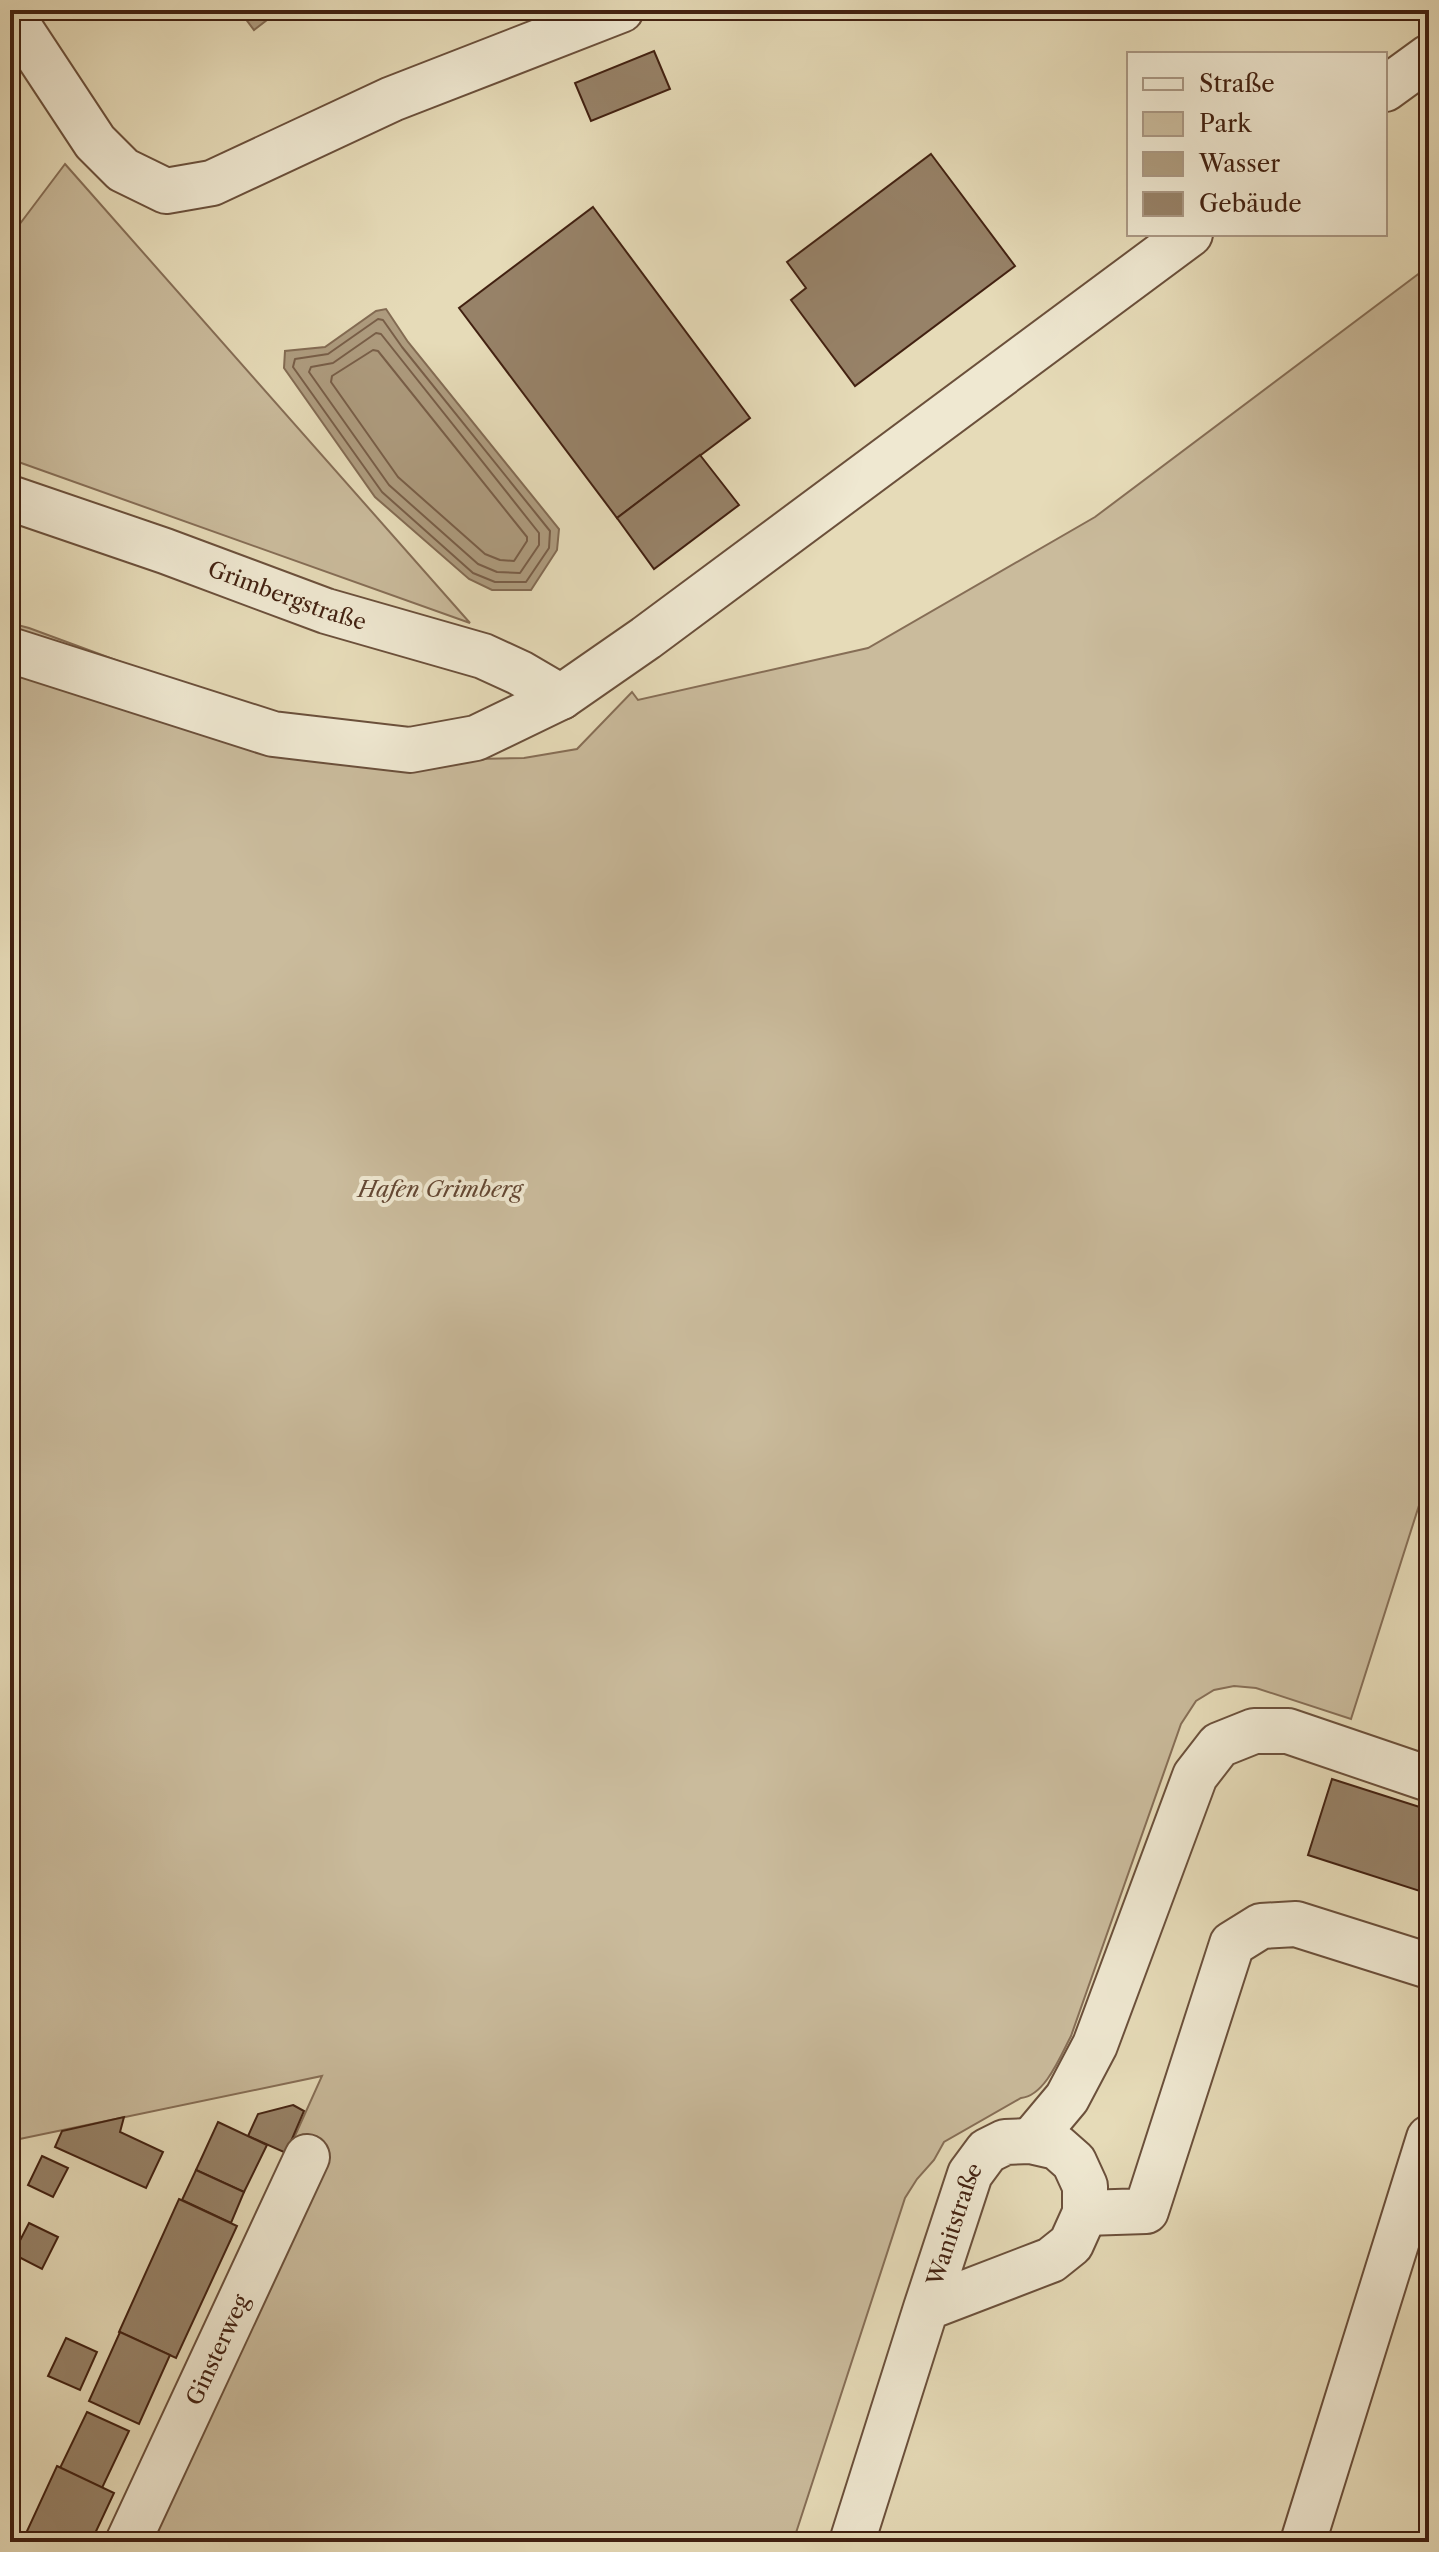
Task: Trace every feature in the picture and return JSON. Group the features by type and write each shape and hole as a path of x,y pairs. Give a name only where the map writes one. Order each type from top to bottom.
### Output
{"street":[{"path":"10,13 95,142 123,170 166,191 212,183 392,99 621,10"},
{"path":"1387,88 1429,57"},
{"path":"10,650 273,734 410,750 476,738 561,697 646,638 1187,236"},
{"name":"Grimbergstraße","path":"10,498 326,611 483,656 561,697"},
{"path":"1429,1779 1288,1731 1254,1731 1219,1745 1195,1776 1095,2045 1067,2098 1031,2141 1057,2147 1074,2162 1085,2186 1085,2213 1146,2211 1232,1944 1261,1926 1296,1924 1429,1966"},
{"path":"1303,2542 1429,2138"},
{"name":"Wanitstraße","path":"852,2542 970,2174 987,2151 1005,2142 1031,2141"},
{"name":"Ginsterweg","path":"128,2542 307,2157"},
{"name":"Wanitstraße","path":"926,2308 1051,2260 1071,2244 1085,2213"}],"green space":[{"path":"65,164 470,623 10,459 10,237"},
{"name":"Hafen Grimberg","path":"1429,266 1429,1474 1351,1719 1256,1688 1234,1686 1214,1690 1196,1701 1181,1724 1071,2036 1057,2063 1045,2083 1030,2096 1021,2098 944,2142 905,2198 793,2542 146,2542 324,2152 294,2138 322,2076 10,2141 10,623 148,672 343,762 524,758 577,749 632,692 638,700 868,648 1095,517"}],"water":[{"path":"239,10 280,10 254,30"},
{"path":"386,309 408,342 559,529 557,550 531,590 492,590 469,579 375,497 284,368 285,351 325,347 376,311"}],"building":[{"path":"654,51 670,89 591,121 575,83"},
{"path":"931,154 1015,266 855,386 791,300 806,288 787,262"},
{"path":"593,207 750,418 617,518 459,308"},
{"path":"700,455 739,505 654,569 617,518"},
{"path":"1332,1779 1429,1810 1429,1894 1308,1855"},
{"path":"293,2105 304,2111 286,2153 248,2136 258,2114"},
{"path":"124,2117 120,2132 163,2152 146,2188 55,2147 62,2131"},
{"path":"218,2122 267,2145 244,2192 196,2170"},
{"path":"42,2156 68,2168 53,2197 28,2185"},
{"path":"196,2170 244,2192 231,2223 182,2200"},
{"path":"179,2199 237,2226 176,2358 119,2332"},
{"path":"29,2223 58,2237 42,2269 13,2254"},
{"path":"120,2332 170,2355 139,2424 89,2401"},
{"path":"66,2338 97,2352 80,2390 48,2376"},
{"path":"87,2412 129,2431 102,2488 60,2468"},
{"path":"57,2466 114,2493 91,2542 22,2542"},
{"path":"10,2483 19,2488 10,2508"}]}
